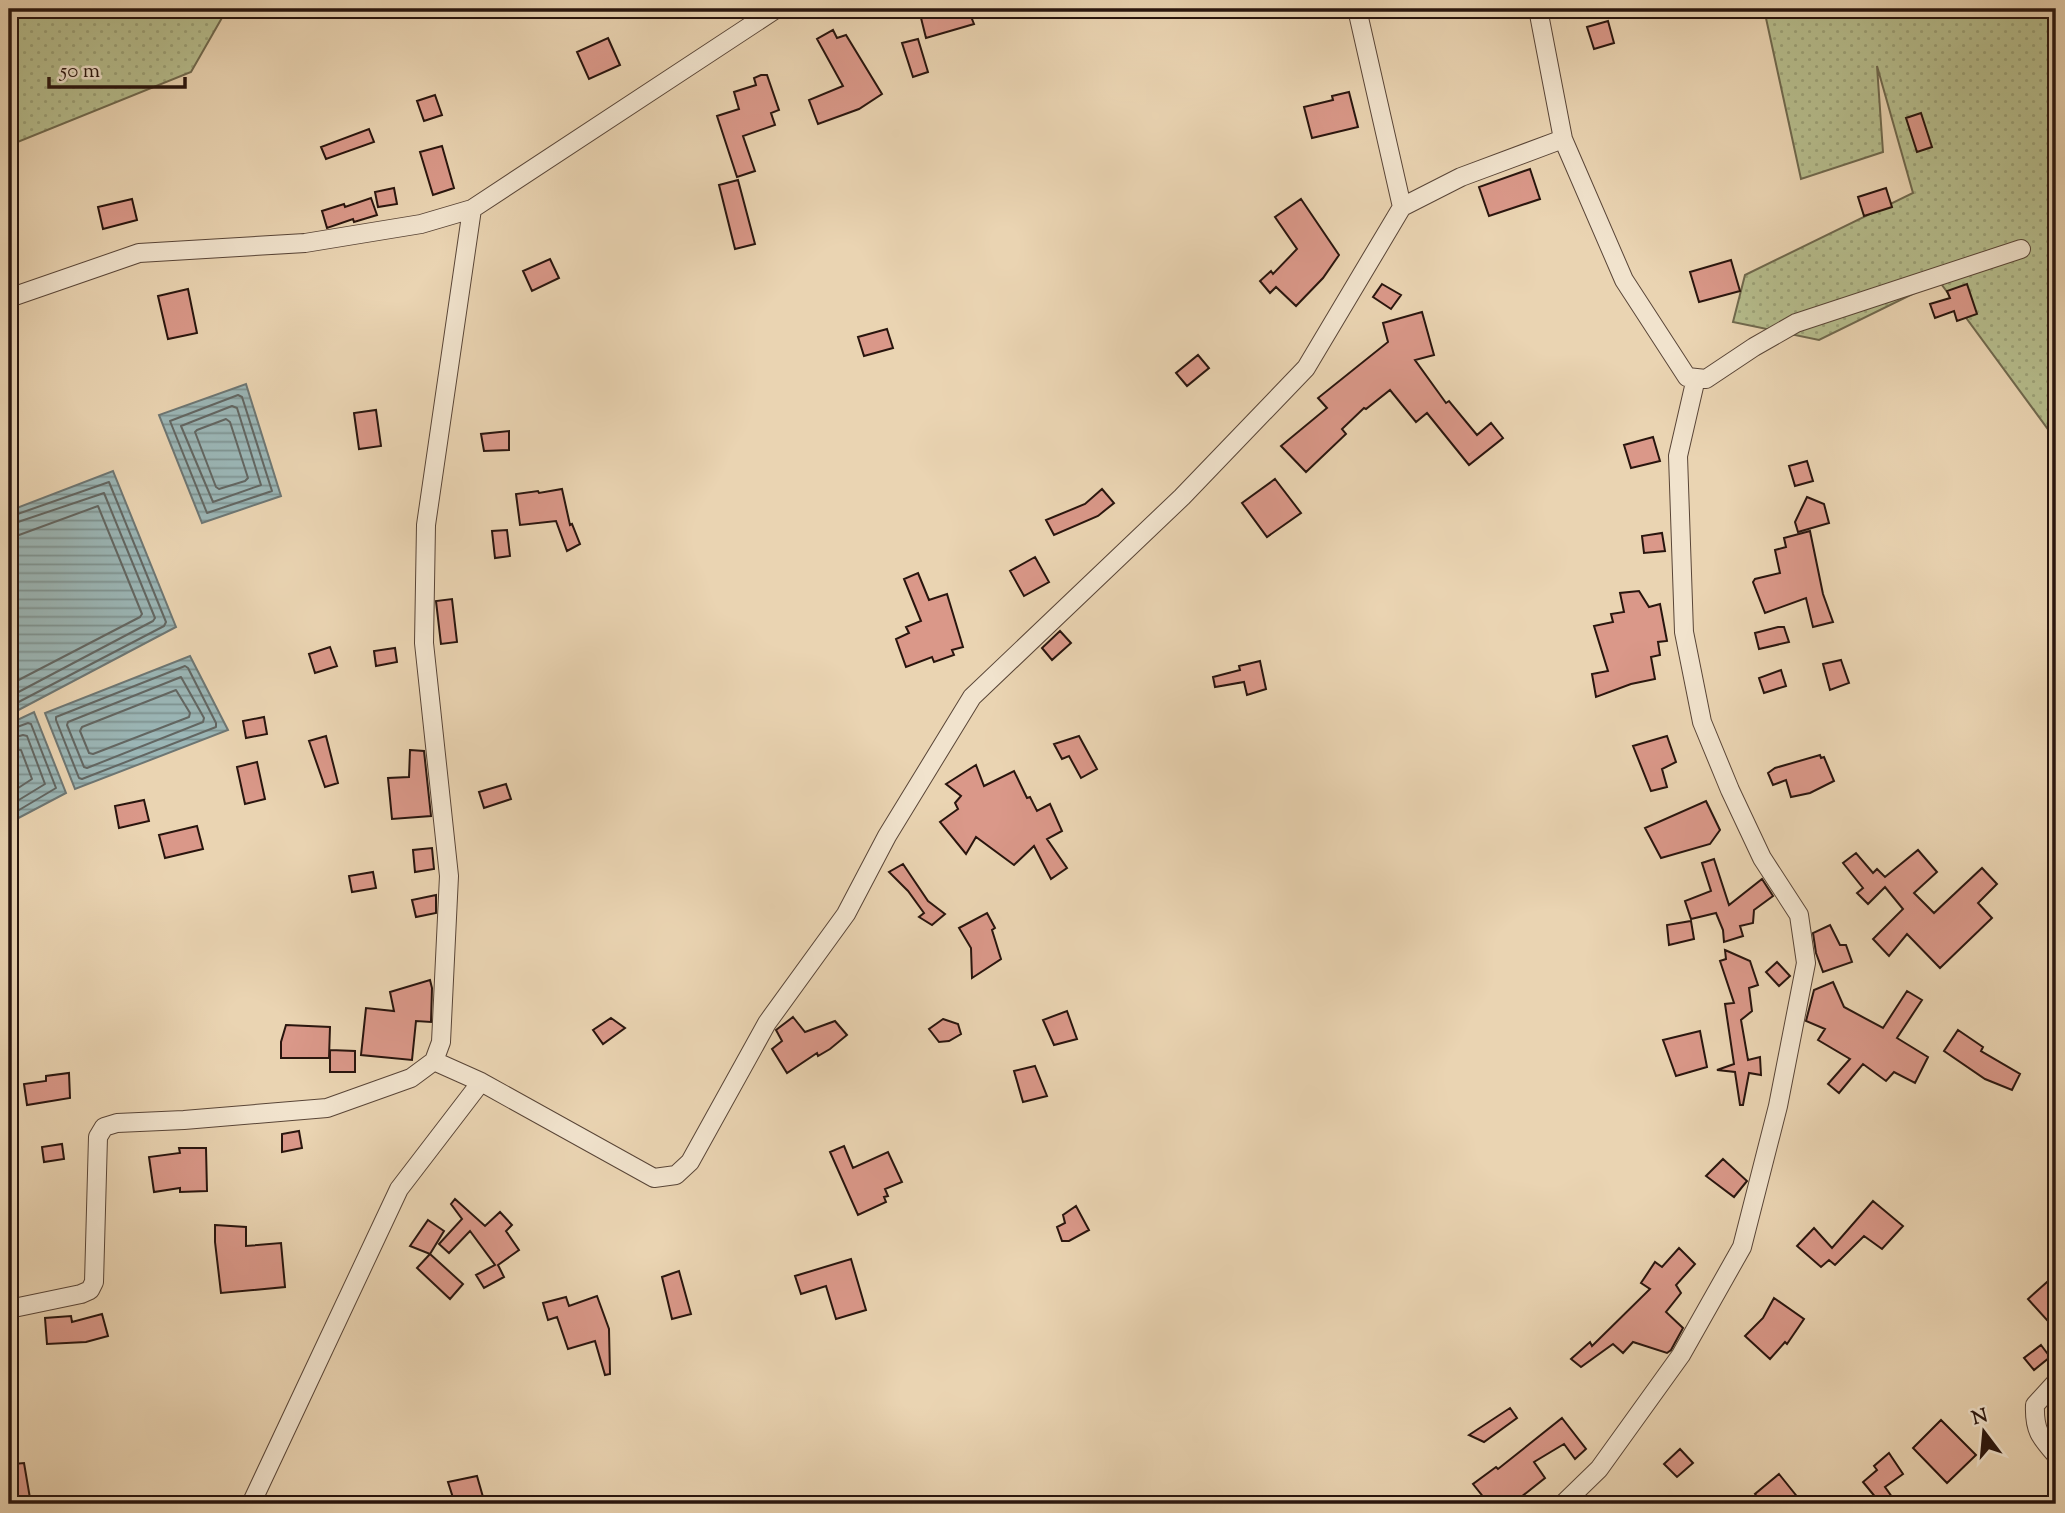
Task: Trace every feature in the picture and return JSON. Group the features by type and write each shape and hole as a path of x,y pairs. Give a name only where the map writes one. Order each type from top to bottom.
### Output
{"street":[{"path":"9,298 139,253 305,243 421,224 471,209 776,9"},
{"path":"1357,9 1402,207"},
{"path":"1538,9 1563,139 1624,280 1687,377 1706,379 1796,323 2021,249"},
{"path":"434,1061 481,1082 654,1178 676,1175 690,1162 767,1023 846,914 887,836 972,697 1182,497 1306,368 1402,207 1461,177 1563,139"},
{"path":"9,1309 90,1290 94,1282 98,1136 104,1127 117,1123 327,1108 411,1079 434,1061 441,1042 449,876 424,643 426,525 471,209"},
{"path":"1563,1504 1599,1469 1681,1355 1742,1247 1778,1106 1806,963 1799,915 1762,858 1702,722 1684,632 1678,456 1696,378"},
{"path":"251,1504 399,1189 481,1082"},
{"path":"2056,1382 2035,1405 2034,1424 2042,1439 2056,1455"}],"green space":[{"path":"9,9 227,9 191,72 10,145 9,148"},
{"path":"1764,9 2056,9 2056,287 2050,432 1939,281 1819,340 1733,322 1745,275 1913,193 1877,66 1883,152 1801,179"}],"water":[{"path":"246,384 281,496 202,523 159,415"},
{"path":"113,471 176,627 9,715 9,511"},
{"path":"190,656 228,730 75,789 45,713"},
{"path":"34,712 66,793 9,823 9,724"}],"building":[{"path":"952,9 968,9 974,24 926,38 921,18"},
{"path":"1608,21 1614,43 1594,49 1587,27"},
{"path":"833,30 837,38 846,35 882,94 859,109 818,124 809,100 843,86 817,39"},
{"path":"608,38 620,65 589,79 577,52"},
{"path":"918,39 928,72 913,77 902,43"},
{"path":"767,75 779,110 771,113 775,125 743,136 755,171 737,177 717,116 739,109 734,92 756,85 754,78"},
{"path":"1349,92 1358,127 1312,138 1304,107 1333,100 1332,96"},
{"path":"435,95 442,115 424,121 417,101"},
{"path":"1921,113 1932,147 1917,152 1906,118"},
{"path":"369,129 374,142 326,159 321,147"},
{"path":"442,146 454,188 433,195 420,152"},
{"path":"1530,169 1540,199 1489,216 1479,187"},
{"path":"738,180 755,244 735,249 719,185"},
{"path":"394,188 397,204 378,207 375,192"},
{"path":"1886,188 1892,207 1864,216 1858,197"},
{"path":"371,198 377,215 354,222 353,219 327,228 322,211"},
{"path":"132,199 137,220 103,229 98,207"},
{"path":"1301,199 1339,255 1323,278 1296,306 1276,287 1270,293 1260,281 1271,271 1273,274 1297,249 1275,217"},
{"path":"550,259 559,278 532,291 523,271"},
{"path":"1731,260 1740,291 1699,302 1690,272"},
{"path":"1382,284 1401,295 1391,309 1373,297"},
{"path":"1967,284 1977,314 1957,321 1954,311 1935,318 1930,304 1950,298 1947,291"},
{"path":"188,289 197,333 168,339 158,296"},
{"path":"1422,312 1434,355 1415,360 1446,403 1449,401 1477,435 1491,423 1503,438 1469,465 1427,413 1416,422 1390,390 1364,408 1342,429 1346,434 1306,472 1281,446 1327,408 1318,398 1388,342 1383,323"},
{"path":"887,329 893,348 864,356 858,337"},
{"path":"1198,355 1209,368 1187,386 1176,373"},
{"path":"376,410 381,446 359,449 354,413"},
{"path":"509,431 509,450 484,451 481,434"},
{"path":"1653,437 1660,461 1631,468 1624,445"},
{"path":"1807,461 1813,481 1795,486 1789,466"},
{"path":"1275,479 1301,513 1267,537 1242,503"},
{"path":"562,489 570,525 572,524 580,544 567,551 556,521 520,525 516,494"},
{"path":"1102,489 1114,503 1098,516 1054,535 1046,520 1085,504"},
{"path":"1807,497 1824,504 1829,523 1798,532 1795,522"},
{"path":"507,530 510,556 495,558 492,531"},
{"path":"1810,531 1823,594 1833,622 1813,627 1806,598 1765,613 1753,582 1755,579 1780,573 1775,550 1786,547 1784,538"},
{"path":"1662,533 1665,551 1644,553 1642,536"},
{"path":"1035,557 1049,582 1024,596 1010,571"},
{"path":"918,573 929,600 947,594 963,647 952,650 954,655 934,662 932,657 906,667 896,639 909,633 906,627 921,621 904,579"},
{"path":"1639,591 1649,607 1660,604 1667,641 1658,642 1660,655 1651,657 1655,679 1631,684 1596,697 1592,674 1608,671 1594,626 1613,622 1611,614 1624,612 1620,593"},
{"path":"452,599 457,642 441,644 436,601"},
{"path":"1784,627 1789,642 1759,649 1755,633"},
{"path":"1060,631 1071,643 1052,660 1042,648"},
{"path":"330,647 337,666 315,673 309,654"},
{"path":"395,648 397,662 376,666 374,651"},
{"path":"1841,660 1849,683 1830,690 1823,664"},
{"path":"1260,661 1266,689 1247,695 1244,682 1215,687 1213,677"},
{"path":"1781,670 1786,686 1764,693 1759,678"},
{"path":"264,717 267,734 246,738 243,721"},
{"path":"326,736 338,783 325,787 309,741"},
{"path":"1079,736 1097,769 1081,778 1069,756 1062,759 1054,744"},
{"path":"1667,736 1676,762 1662,769 1667,787 1651,791 1633,746"},
{"path":"410,750 424,751 431,816 392,819 388,778 409,777"},
{"path":"1820,755 1821,758 1824,757 1834,781 1810,793 1791,797 1786,780 1773,785 1768,773 1775,768"},
{"path":"257,762 265,799 245,804 237,767"},
{"path":"976,765 984,786 1014,771 1027,798 1030,797 1037,811 1050,804 1062,831 1047,839 1067,868 1051,879 1034,846 1014,865 976,837 966,854 940,822 958,809 955,803 961,796 946,784"},
{"path":"506,784 511,799 484,808 479,792"},
{"path":"144,800 149,821 119,828 115,806"},
{"path":"1706,801 1720,830 1710,844 1661,858 1645,828"},
{"path":"197,826 203,849 165,858 159,835"},
{"path":"432,848 434,869 415,872 413,850"},
{"path":"1918,850 1937,872 1914,893 1934,913 1982,868 1997,884 1978,903 1992,918 1940,968 1907,934 1889,956 1873,939 1903,909 1885,887 1868,904 1857,893 1863,888 1843,863 1856,853 1873,873 1877,869 1885,877"},
{"path":"1714,859 1729,905 1762,879 1773,896 1754,910 1753,923 1740,926 1743,936 1724,942 1723,930 1716,913 1691,919 1685,901 1711,891 1702,863"},
{"path":"903,864 928,901 945,914 932,925 919,917 924,913 908,891 889,872"},
{"path":"373,872 376,888 352,892 349,876"},
{"path":"436,895 436,913 416,917 412,900"},
{"path":"987,913 995,928 992,930 1001,959 972,978 971,948 959,928"},
{"path":"1691,921 1694,939 1669,945 1667,925"},
{"path":"1830,925 1840,945 1846,945 1852,962 1823,972 1813,933"},
{"path":"1725,950 1750,961 1758,985 1749,988 1752,1011 1741,1020 1748,1060 1760,1057 1761,1075 1749,1073 1743,1105 1740,1105 1735,1072 1717,1070 1734,1064 1725,1004 1734,1003 1720,961 1726,959"},
{"path":"1777,962 1790,976 1779,986 1766,972"},
{"path":"430,980 431,1022 416,1021 412,1060 361,1055 366,1008 394,1011 390,992"},
{"path":"1833,982 1844,1007 1883,1028 1907,991 1922,1000 1897,1038 1928,1057 1915,1083 1894,1072 1886,1081 1863,1064 1839,1093 1828,1084 1850,1059 1818,1040 1825,1029 1806,1021 1814,990"},
{"path":"1067,1011 1077,1039 1054,1045 1043,1020"},
{"path":"793,1017 805,1032 835,1021 847,1035 830,1049 818,1056 817,1053 787,1073 772,1049 782,1041 776,1030"},
{"path":"611,1018 625,1028 603,1044 593,1030"},
{"path":"943,1019 958,1024 961,1034 949,1041 939,1042 929,1029"},
{"path":"286,1025 330,1027 329,1058 281,1058 281,1042"},
{"path":"1958,1030 1983,1047 1981,1051 2020,1074 2012,1090 1985,1079 1944,1051"},
{"path":"1700,1031 1707,1067 1676,1076 1663,1040"},
{"path":"330,1050 355,1051 355,1072 330,1072"},
{"path":"1035,1066 1047,1096 1023,1102 1014,1071"},
{"path":"69,1073 70,1098 27,1105 24,1084 46,1081 46,1076"},
{"path":"299,1131 302,1148 282,1152 282,1134"},
{"path":"62,1144 64,1159 44,1162 42,1147"},
{"path":"844,1146 853,1168 888,1152 902,1182 885,1189 888,1196 884,1197 886,1202 858,1215 830,1152"},
{"path":"179,1148 206,1148 207,1191 180,1192 180,1188 154,1192 149,1157 180,1153"},
{"path":"1723,1159 1747,1181 1734,1197 1706,1176"},
{"path":"455,1199 485,1226 500,1212 512,1225 506,1231 519,1250 498,1265 504,1277 484,1288 476,1275 495,1265 470,1231 449,1253 439,1244 462,1219 451,1204"},
{"path":"1873,1201 1903,1226 1882,1249 1864,1236 1835,1265 1829,1260 1821,1267 1797,1246 1814,1228 1832,1248"},
{"path":"1076,1206 1089,1230 1069,1241 1062,1241 1057,1227 1065,1223 1063,1215"},
{"path":"428,1220 444,1231 430,1254 410,1246"},
{"path":"215,1225 246,1227 246,1246 281,1243 285,1287 221,1293"},
{"path":"1679,1248 1695,1264 1676,1285 1681,1293 1666,1312 1683,1328 1671,1350 1667,1353 1633,1342 1623,1353 1613,1344 1581,1367 1571,1359 1590,1342 1592,1346 1650,1289 1641,1283 1655,1262 1662,1267"},
{"path":"430,1254 463,1284 450,1299 417,1268"},
{"path":"851,1259 866,1310 836,1319 826,1286 801,1294 795,1276"},
{"path":"679,1271 691,1314 672,1319 662,1277"},
{"path":"2056,1274 2056,1330 2028,1299"},
{"path":"597,1296 609,1329 610,1374 605,1375 595,1341 568,1349 557,1317 548,1320 543,1303 566,1297 569,1306"},
{"path":"1774,1298 1804,1319 1787,1344 1785,1342 1770,1359 1745,1336 1763,1318"},
{"path":"102,1314 108,1336 86,1342 47,1344 45,1318 71,1316 72,1322"},
{"path":"2041,1345 2050,1357 2034,1370 2024,1358"},
{"path":"1510,1408 1517,1418 1484,1442 1469,1435"},
{"path":"1562,1418 1586,1449 1575,1459 1564,1444 1534,1462 1545,1478 1512,1504 1489,1504 1473,1484 1496,1467 1498,1469"},
{"path":"1941,1420 1976,1455 1947,1483 1913,1448"},
{"path":"1680,1449 1693,1463 1677,1477 1664,1464"},
{"path":"1889,1453 1903,1474 1885,1487 1897,1504 1881,1504 1863,1482 1877,1470 1874,1466"},
{"path":"24,1463 31,1504 17,1504 14,1464"},
{"path":"1779,1474 1803,1504 1763,1504 1755,1494"},
{"path":"477,1476 485,1504 455,1504 448,1482"}]}
